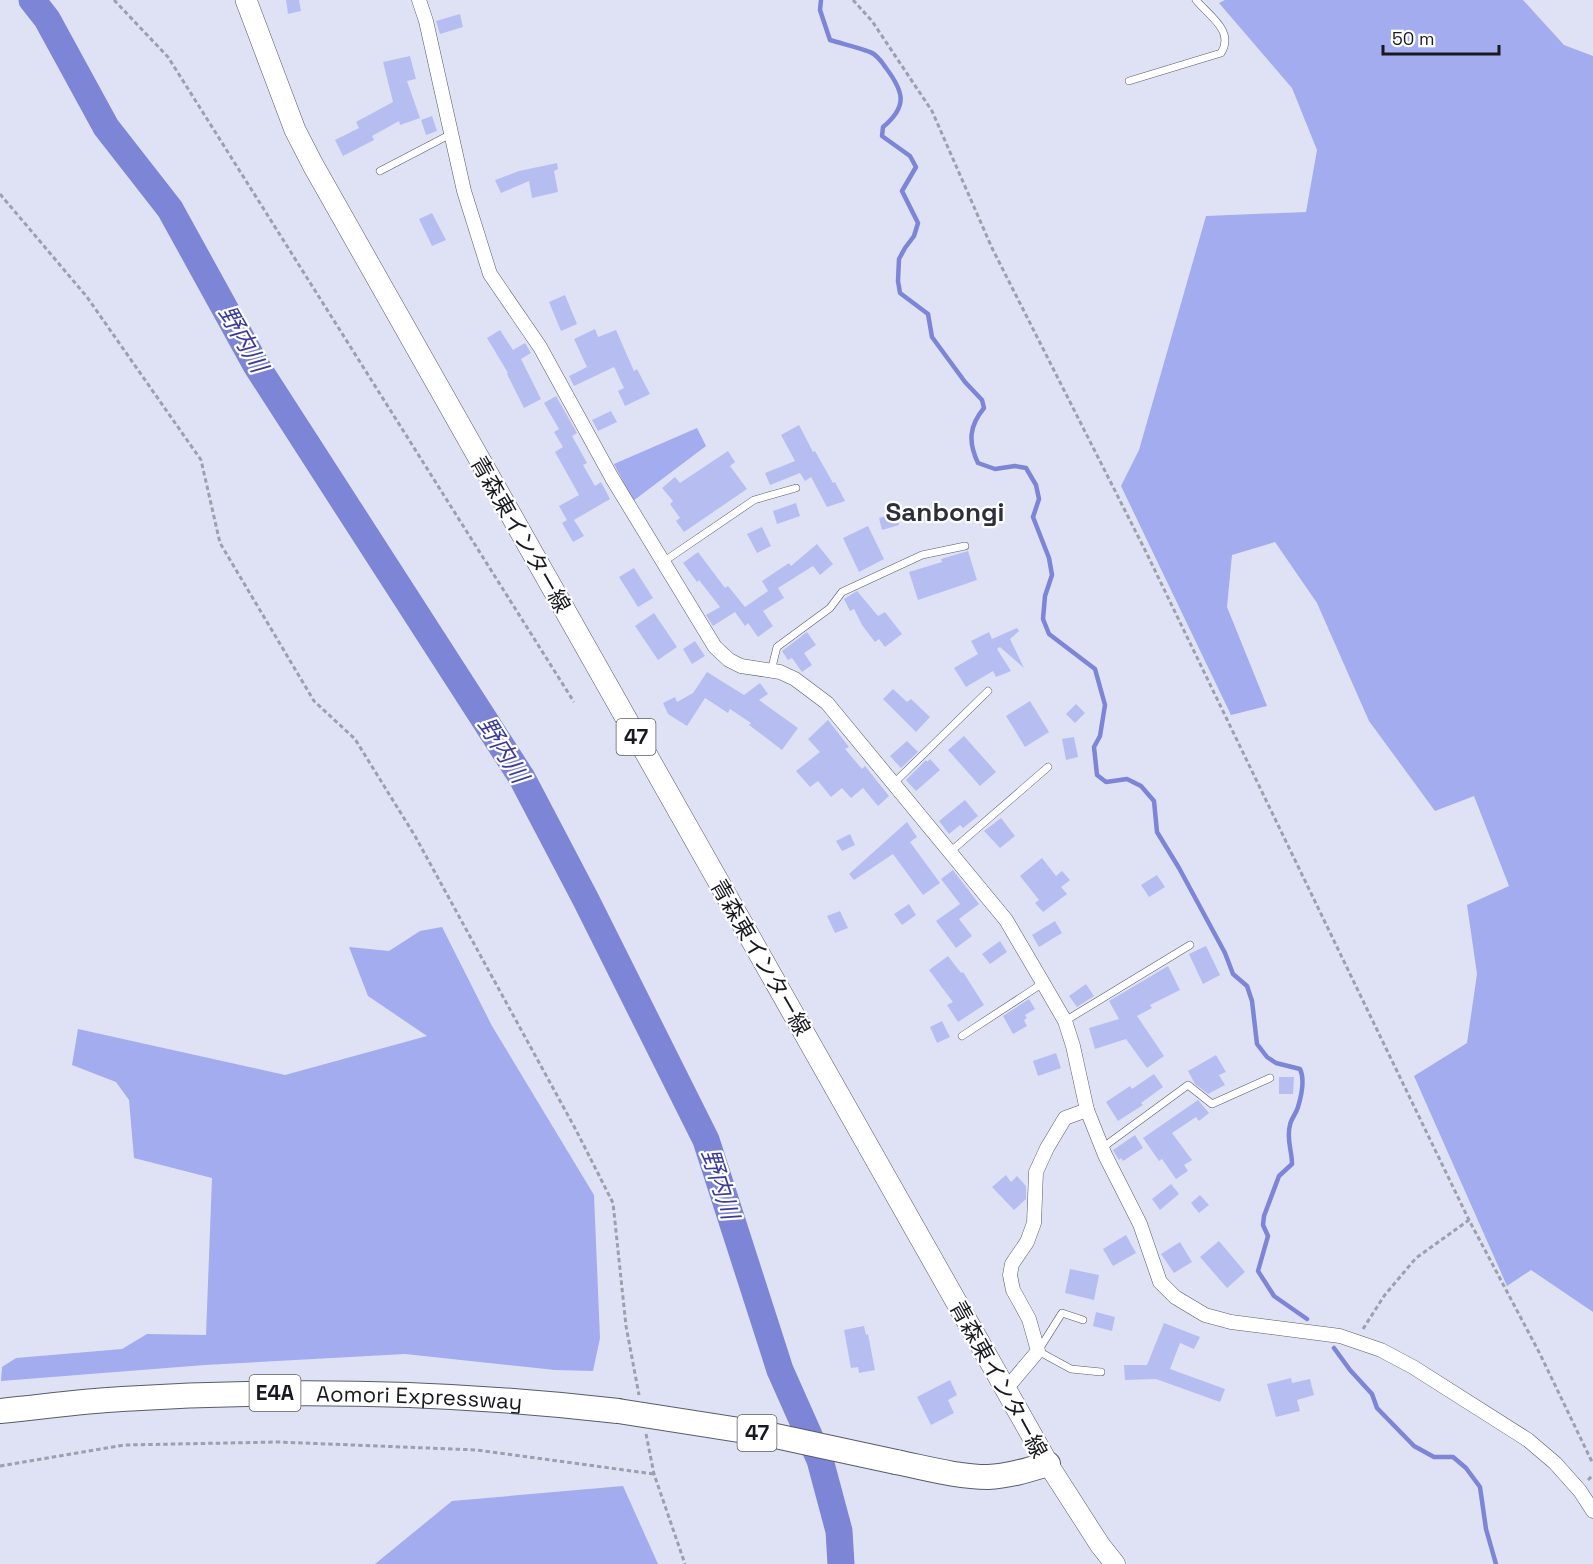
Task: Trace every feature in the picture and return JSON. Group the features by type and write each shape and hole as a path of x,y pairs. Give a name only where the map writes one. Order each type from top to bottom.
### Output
{"highway":[{"name":"Aomori Expressway","path":"0,1411 121,1399 272,1393 551,1403"},
{"name":"青森東インター線","path":"551,1403 629,1408 957,1474 988,1477 1013,1474 1048,1464"}],"main road":[{"name":"青森東インター線","path":"246,0 295,130 328,193 1048,1464"},
{"path":"1048,1464 1100,1545 1115,1564"}],"street":[{"path":"419,0 426,21 464,191 490,274 540,347 612,478 715,647 729,660 741,666 780,672 795,679 827,702 1006,920 1065,1021 1087,1110 1102,1148 1140,1224 1160,1282 1175,1297 1205,1315 1231,1322 1340,1336 1381,1350 1413,1367 1528,1440 1555,1463 1580,1491 1593,1511"},
{"path":"1006,1389 1038,1351 1029,1319 1013,1290 1010,1275 1012,1264 1027,1242 1034,1224 1036,1172 1065,1118 1087,1110"}],"lane":[{"path":"1129,81 1221,53 1226,37 1222,28 1196,0"},
{"path":"380,171 451,134"},
{"path":"663,562 754,500 796,488"},
{"path":"771,670 777,647 830,608 842,592 922,555 965,546"},
{"path":"894,783 988,691"},
{"path":"950,852 1048,767"},
{"path":"1065,1021 1190,945"},
{"path":"962,1036 1043,983"},
{"path":"1102,1148 1188,1085 1212,1104 1270,1078"},
{"path":"1083,1320 1062,1313 1038,1351 1071,1369 1101,1372"}],"path":[{"path":"114,0 168,57 574,702"},
{"path":"853,0 872,21 932,111 992,248 1146,552 1469,1220 1540,1354 1593,1464"},
{"path":"0,194 87,297 201,460 220,543 314,701 355,738 415,836 576,1130 613,1203 626,1326 629,1408"},
{"path":"1356,1341 1384,1296 1416,1258 1469,1220"},
{"path":"645,1428 654,1474 685,1564"},
{"path":"0,1466 124,1444 278,1442 477,1450 654,1474"}],"shaded area":[{"path":"1225,0 1523,0 1564,45 1593,56 1593,1312 1531,1270 1507,1286 1414,1076 1467,1043 1477,974 1467,905 1509,886 1474,796 1435,811 1369,721 1317,603 1275,542 1232,555 1227,607 1267,706 1231,715 1121,486 1139,450 1206,216 1306,212 1317,150 1292,88 1219,3"},
{"path":"697,428 706,446 633,501 614,464"},
{"path":"442,927 492,1026 594,1195 600,1338 593,1371 555,1370 405,1354 205,1365 1,1381 2,1367 16,1358 122,1349 147,1334 206,1335 212,1178 134,1158 129,1100 116,1082 72,1065 78,1029 285,1075 427,1036 368,996 349,947 389,951 420,931"},
{"path":"623,1486 658,1564 375,1564 452,1501"}],"building":[{"path":"286,0 299,0 301,11 288,14"},
{"path":"460,14 463,27 440,34 436,21"},
{"path":"410,56 416,79 407,81 420,118 400,125 399,121 372,136 374,140 343,156 335,140 359,128 356,122 393,102 383,62"},
{"path":"432,116 437,131 426,135 421,120"},
{"path":"557,163 558,169 554,171 558,192 532,198 529,181 501,193 495,180 519,171"},
{"path":"432,213 446,240 432,246 419,219"},
{"path":"565,295 577,324 561,331 549,302"},
{"path":"595,329 598,337 616,330 634,371 637,369 650,394 625,406 618,391 624,388 614,367 574,386 569,376 587,367 574,339"},
{"path":"500,330 513,350 525,343 531,353 521,359 541,399 524,408 508,373 487,338"},
{"path":"556,396 577,433 572,436 587,463 583,465 595,486 601,482 610,499 574,520 584,536 573,542 562,523 567,520 559,506 579,495 555,452 563,447 554,432 559,429 544,403"},
{"path":"611,411 617,422 598,431 592,420"},
{"path":"799,425 813,452 815,451 845,501 827,507 811,477 805,481 800,473 770,485 765,473 795,461 781,435"},
{"path":"728,451 735,462 730,466 747,489 684,532 676,521 680,518 670,504 673,501 662,488 675,477 680,483"},
{"path":"796,503 800,516 777,524 773,511"},
{"path":"896,513 899,525 882,530 879,518"},
{"path":"868,526 884,559 859,572 843,538"},
{"path":"762,527 771,546 757,553 747,534"},
{"path":"817,544 833,564 820,575 813,566 778,588 784,598 763,611 773,626 758,637 748,623 745,626 735,612 713,626 706,615 720,607 683,563 698,552 725,588 728,586 745,607 768,591 762,581 789,563 791,566"},
{"path":"968,551 977,580 918,600 909,572"},
{"path":"634,568 653,598 638,607 619,577"},
{"path":"857,591 878,616 885,612 902,634 885,647 879,639 875,642 862,625 854,609 850,611 844,599"},
{"path":"654,613 677,647 658,660 635,626"},
{"path":"1017,628 1019,631 1010,639 1024,668 1000,647 997,649 1011,671 996,677 993,671 966,687 954,668 978,654 971,641 989,632 992,639"},
{"path":"807,632 816,645 804,653 812,665 802,672 792,658 788,660 782,651"},
{"path":"695,641 705,656 692,664 683,649"},
{"path":"707,672 744,695 760,683 768,694 759,700 798,728 782,750 749,725 751,723 730,709 728,713 705,698 687,726 668,714 663,703 675,697 677,702 693,693"},
{"path":"893,689 907,702 911,699 930,717 916,732 883,699"},
{"path":"1030,701 1049,732 1025,747 1006,716"},
{"path":"1076,704 1085,713 1075,723 1066,714"},
{"path":"828,720 849,747 845,749 862,769 865,766 889,796 878,806 863,788 851,798 842,788 831,797 818,781 810,787 796,771 820,752 808,739"},
{"path":"964,736 996,772 980,786 948,750"},
{"path":"1074,737 1078,757 1066,760 1062,739"},
{"path":"907,741 918,752 901,768 890,756"},
{"path":"930,759 940,770 916,791 906,780 926,760 927,762"},
{"path":"965,800 978,816 963,828 960,825 949,834 939,821"},
{"path":"1001,818 1015,836 1000,848 984,831"},
{"path":"907,822 917,837 910,842 940,883 923,895 893,854 854,880 849,874"},
{"path":"850,834 855,845 842,851 836,841"},
{"path":"1042,858 1056,876 1062,871 1070,880 1061,887 1067,894 1043,912 1035,903 1039,900 1020,876"},
{"path":"953,870 979,904 959,919 972,936 956,948 936,921 960,904 941,879"},
{"path":"1157,875 1165,887 1149,897 1141,885"},
{"path":"909,904 916,915 902,925 894,914"},
{"path":"840,911 848,928 835,933 827,916"},
{"path":"1055,921 1062,933 1039,947 1032,935"},
{"path":"1000,941 1007,952 990,964 982,954"},
{"path":"1206,946 1220,975 1203,984 1189,954"},
{"path":"948,956 961,973 963,972 984,1005 958,1022 947,1005 953,1002 929,970"},
{"path":"1168,966 1180,990 1150,1005 1152,1008 1137,1016 1164,1056 1147,1068 1126,1039 1095,1049 1089,1028 1119,1019 1109,1001"},
{"path":"1086,984 1094,996 1077,1007 1069,996"},
{"path":"1029,999 1035,1009 1025,1015 1027,1018 1024,1020 1027,1026 1013,1034 1003,1016"},
{"path":"942,1021 950,1037 937,1043 930,1027"},
{"path":"1056,1053 1061,1068 1038,1076 1033,1061"},
{"path":"1216,1055 1226,1072 1219,1075 1225,1085 1208,1094 1195,1084 1188,1071"},
{"path":"1154,1074 1163,1087 1141,1103 1143,1105 1118,1121 1106,1102 1130,1086 1132,1089"},
{"path":"1279,1077 1294,1077 1293,1094 1279,1094"},
{"path":"1198,1100 1209,1113 1199,1121 1196,1117 1172,1133 1192,1160 1184,1165 1188,1171 1176,1179 1162,1159 1159,1161 1143,1138"},
{"path":"1135,1135 1143,1148 1123,1161 1121,1158 1119,1160 1113,1150"},
{"path":"1006,1175 1011,1182 1017,1176 1026,1186 1026,1199 1014,1210 992,1187"},
{"path":"1171,1184 1179,1194 1160,1210 1152,1199"},
{"path":"1200,1195 1209,1205 1199,1213 1191,1203"},
{"path":"1126,1235 1136,1253 1113,1266 1103,1249"},
{"path":"1219,1241 1245,1272 1227,1288 1200,1257"},
{"path":"1180,1242 1192,1262 1174,1273 1161,1254"},
{"path":"1070,1269 1099,1275 1094,1300 1065,1293"},
{"path":"1096,1312 1115,1317 1112,1331 1093,1326"},
{"path":"1164,1323 1200,1337 1194,1349 1180,1343 1170,1369 1225,1389 1220,1402 1156,1379 1125,1380 1124,1365 1147,1365"},
{"path":"864,1326 866,1335 868,1334 875,1370 859,1373 858,1367 851,1368 844,1330"},
{"path":"1291,1378 1292,1383 1310,1379 1314,1395 1297,1400 1300,1411 1276,1417 1267,1384"},
{"path":"950,1380 957,1395 948,1400 954,1413 931,1425 917,1397"}],"waterway":[{"name":"野内川","path":"32,0 47,19 106,127 170,209 256,365 522,778 586,900 706,1140 780,1370 820,1460 839,1531 841,1564"},
{"path":"821,0 820,10 830,40 874,54 897,84 900,92 900,105 897,112 883,127 882,136 910,156 916,167 902,191 918,223 914,236 899,259 900,293 928,314 932,337 965,382 982,400 984,408 975,421 972,434 973,448 978,463 995,469 1015,466 1026,468 1036,485 1039,499 1033,517 1049,558 1052,575 1045,596 1043,619 1049,634 1095,669 1105,705 1100,736 1094,747 1097,775 1106,782 1127,779 1141,786 1154,801 1157,832 1225,953 1233,974 1247,986 1252,1001 1257,1044 1267,1057 1276,1063 1300,1069 1301,1093 1289,1130 1292,1164 1279,1176 1264,1216 1263,1225 1268,1236 1258,1271 1274,1296 1307,1319"},
{"path":"1334,1348 1372,1394 1377,1408 1414,1446 1434,1457 1453,1457 1466,1468 1480,1487 1486,1529 1496,1564"}],"district":[{"name":"Sanbongi","path":"945,512"}]}
